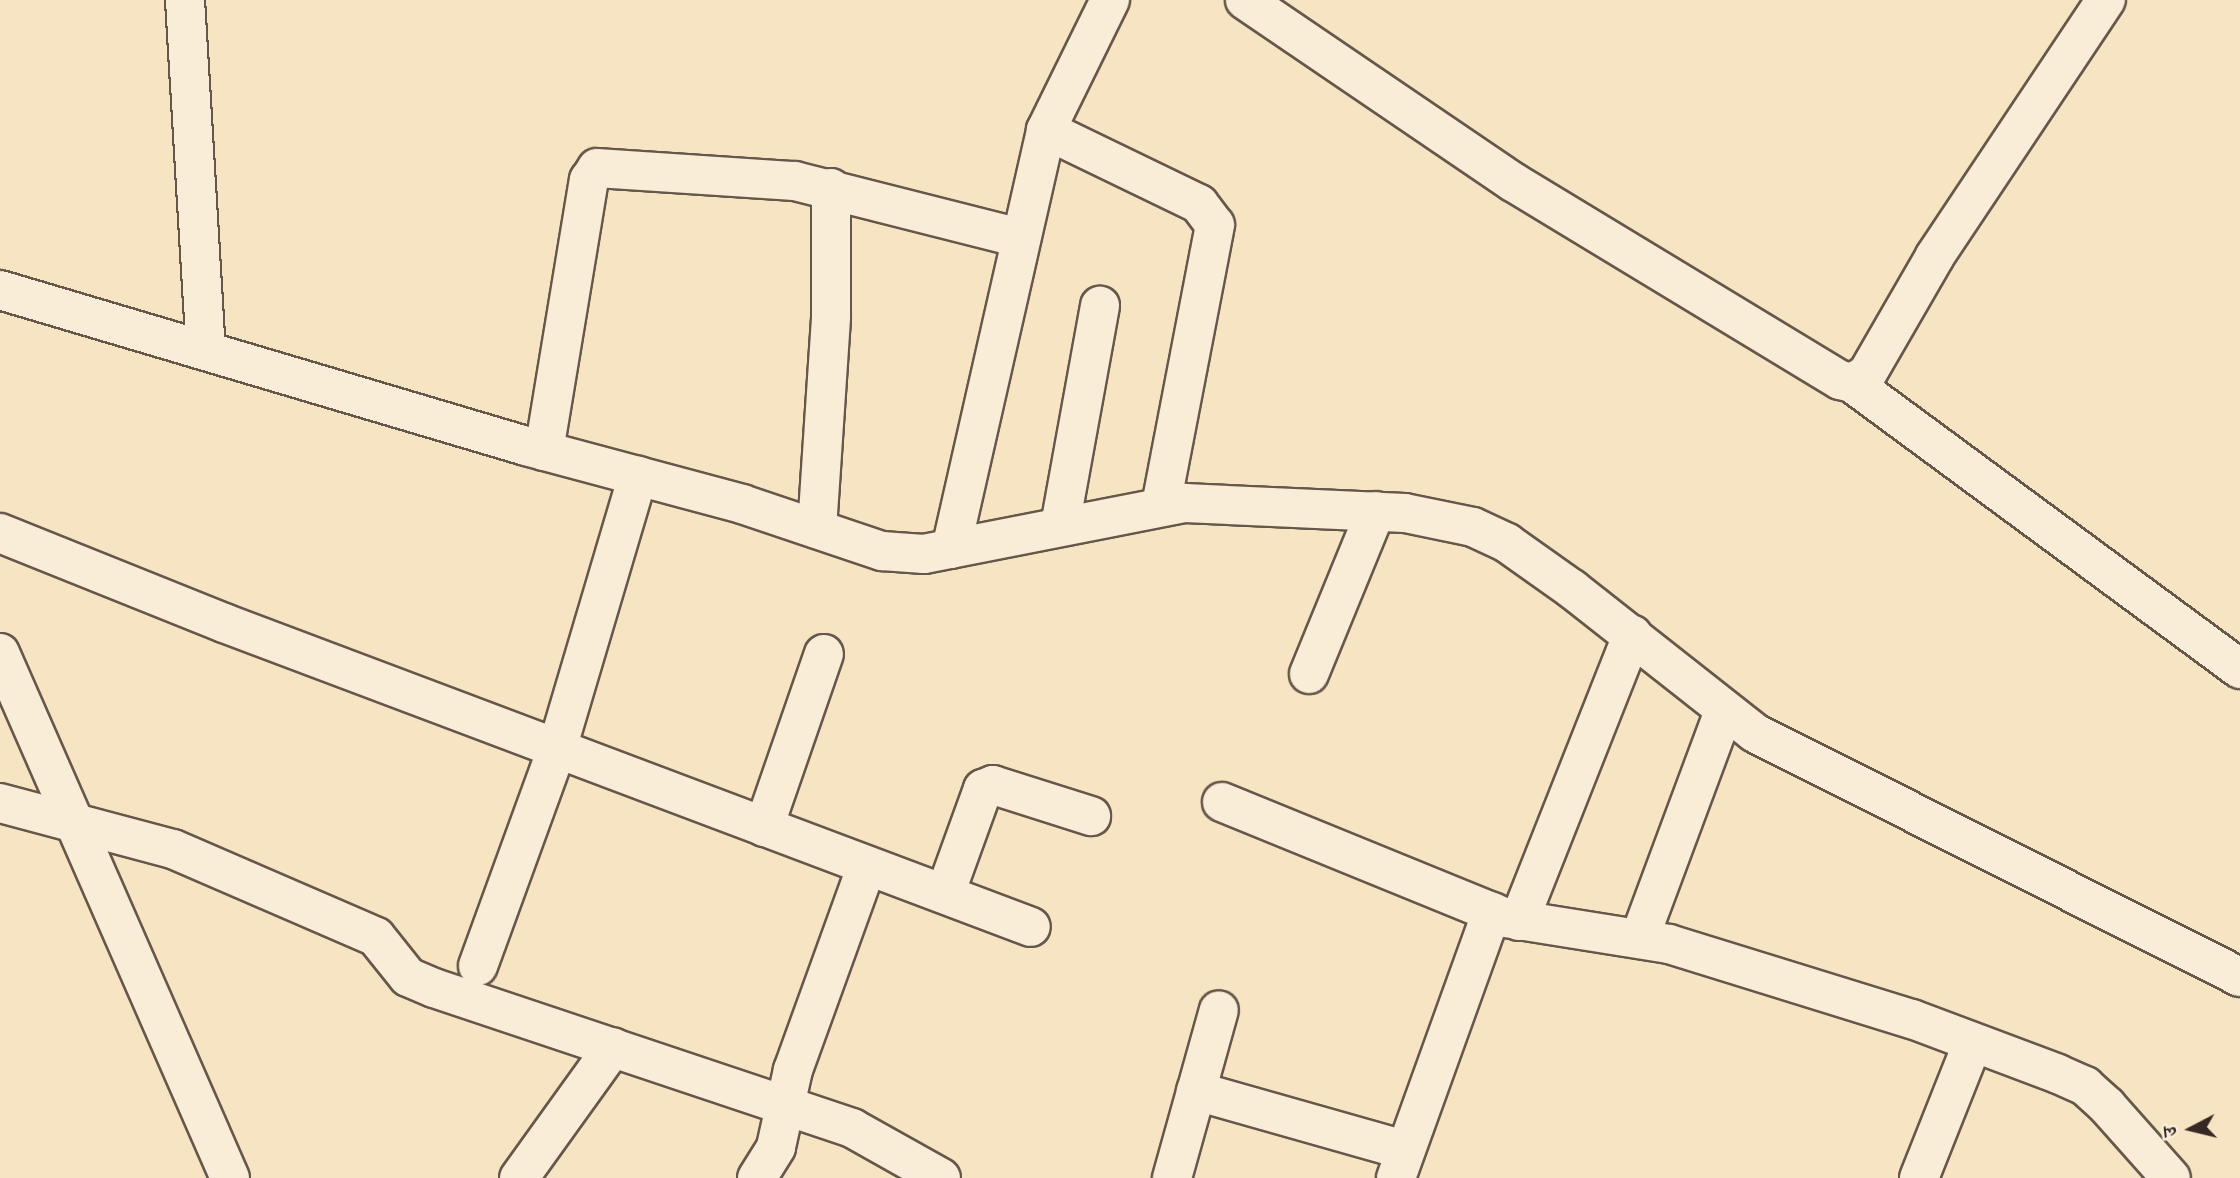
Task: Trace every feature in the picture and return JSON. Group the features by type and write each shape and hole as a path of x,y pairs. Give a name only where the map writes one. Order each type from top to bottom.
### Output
{"street":[{"path":"185,0 206,349"},
{"path":"951,549 1046,130 1110,0"},
{"path":"1245,0 1513,182 1840,380 1852,383 2240,668"},
{"path":"1852,383 1867,374 1935,256 2106,0"},
{"path":"1046,130 1199,204 1215,225 1161,505"},
{"path":"544,451 591,173 610,168 831,188 1021,239"},
{"path":"817,530 831,316 831,188"},
{"path":"0,290 892,553 924,554 1161,505 1216,503 1376,511 1473,527 1507,543 1632,635 1724,711 1806,762 2240,977"},
{"path":"1060,526 1100,306"},
{"path":"478,966 557,749 638,476"},
{"path":"1309,674 1376,511"},
{"path":"0,533 557,749 1031,927"},
{"path":"1196,1090 1400,1164 1506,917 1632,635"},
{"path":"0,653 230,1178"},
{"path":"764,827 824,654"},
{"path":"1640,937 1724,711"},
{"path":"945,894 983,789 993,785 1091,816"},
{"path":"1222,802 1506,917 1640,937 1973,1042 2085,1086 2171,1178"},
{"path":"0,803 173,849 376,937 408,977 786,1109 852,1128 940,1178"},
{"path":"757,1178 776,1147 793,1070 866,866"},
{"path":"1172,1178 1219,1010"},
{"path":"1919,1178 1973,1042"},
{"path":"519,1178 612,1047"}]}
